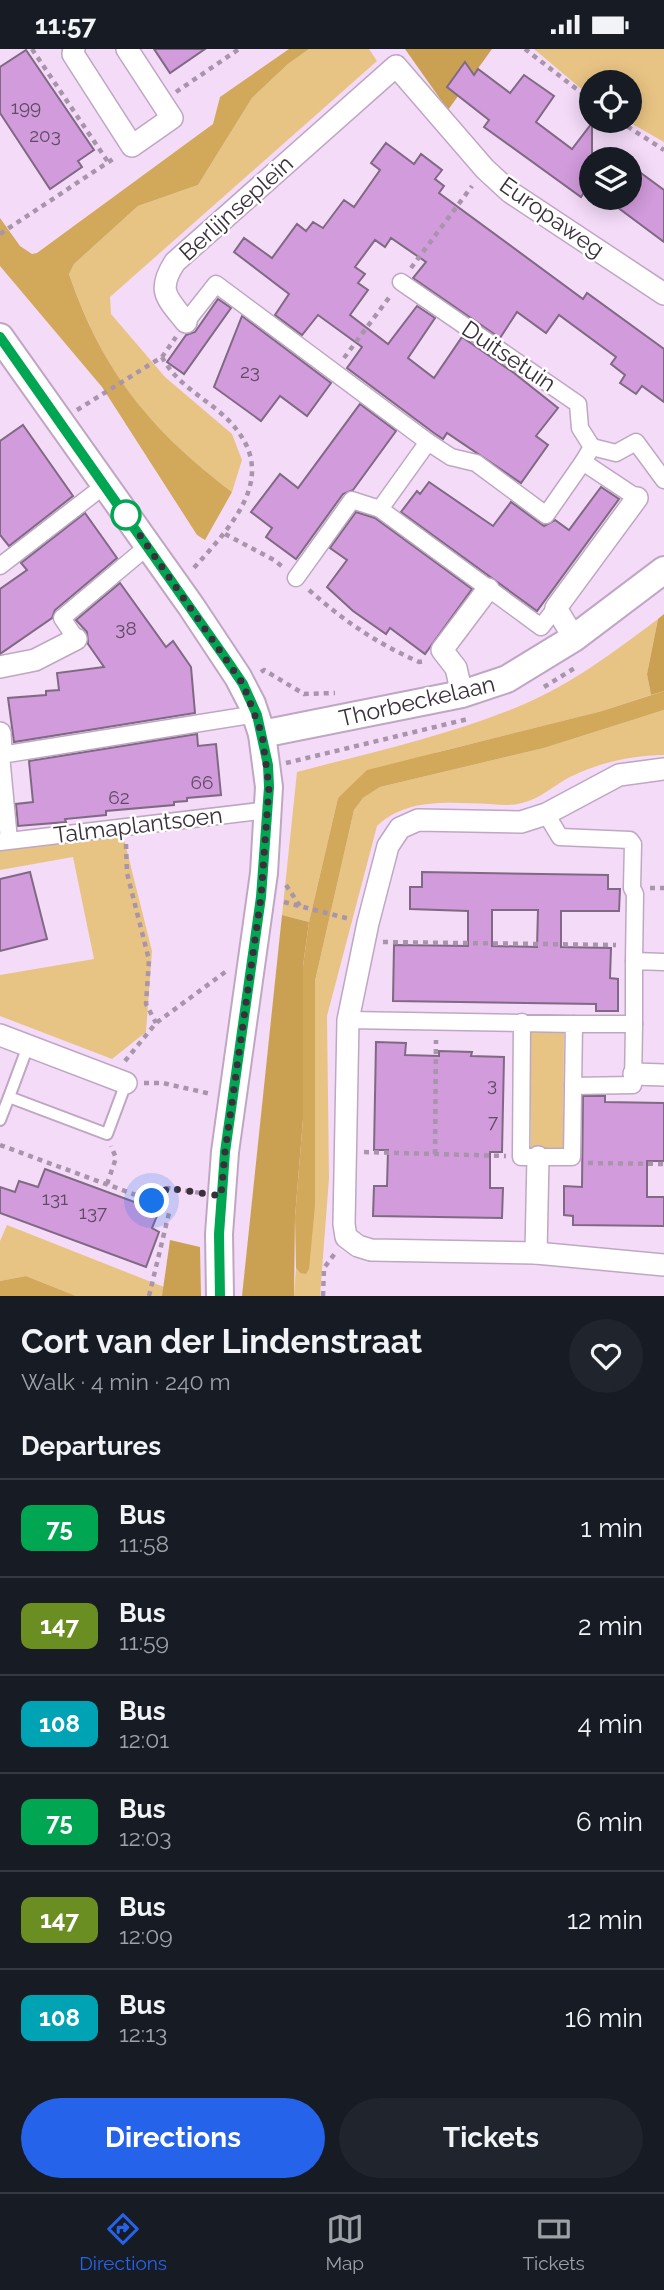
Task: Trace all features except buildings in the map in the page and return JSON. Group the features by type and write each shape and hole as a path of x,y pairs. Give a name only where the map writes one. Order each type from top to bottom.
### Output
{"street":[{"path":"74,49 73,54 132,146 172,118 127,49"},
{"name":"Europaweg","path":"396,66 485,169 510,192 664,293"},
{"name":"Berlijnseplein","path":"396,66 175,262 163,286 165,296 186,322 216,284 428,442 451,457 476,463 546,515 583,462"},
{"name":"Duitsetuin","path":"401,282 579,404 580,428 593,446"},
{"path":"0,337 8,364 105,485 177,586 243,684 260,724 268,765 264,873 221,1196 220,1296"},
{"path":"380,509 428,442"},
{"path":"296,578 352,500 380,509 541,627 637,498 583,462 593,446 616,453 636,442 664,480"},
{"path":"0,566 105,485"},
{"path":"0,667 35,660 76,639 62,618 148,546"},
{"name":"Thorbeckelaan","path":"260,724 462,694 507,679 574,638 664,570"},
{"path":"462,694 456,668 442,650 488,589"},
{"path":"556,608 574,638"},
{"path":"1,752 260,724"},
{"name":"Talmaplantsoen","path":"0,733 5,841 268,810"},
{"path":"664,769 619,775 546,814 521,822 418,820 400,828 388,846 348,1020 344,1224 346,1237 358,1246 371,1250 536,1253 664,1265"},
{"path":"546,814 560,837 630,840 633,844 633,1085 573,1086"},
{"path":"634,954 664,962"},
{"path":"348,1020 634,1024"},
{"path":"522,1022 536,1253"},
{"path":"530,1157 572,1157 574,1024"},
{"path":"0,1035 119,1080"},
{"path":"634,1074 664,1075"}],"lane":[{"path":"0,1120 28,1046"},
{"path":"9,1097 107,1134 119,1080"}],"path":[{"path":"33,49 108,162"},
{"path":"162,102 239,49"},
{"path":"525,49 579,91"},
{"path":"638,133 664,150"},
{"path":"0,234 132,146"},
{"path":"90,401 162,358 186,322"},
{"path":"162,358 171,373 233,423 243,436 253,470 241,511 225,534 177,586"},
{"path":"225,534 274,559 346,622 409,658 424,661 442,650"},
{"path":"125,827 127,873 149,960 146,1004 156,1023"},
{"path":"300,906 344,918"},
{"path":"365,937 387,943 634,954"},
{"path":"233,1099 163,1083 119,1080 156,1023 254,950"},
{"path":"435,1154 436,1021"},
{"path":"107,1134 116,1158 107,1184"},
{"path":"0,1145 152,1201 169,1213 149,1296"},
{"path":"345,1152 530,1157"},
{"path":"572,1157 576,1163 664,1164"},
{"path":"152,1201 168,1188 221,1196"},
{"path":"323,1296 324,1268 346,1237"}],"shaded area":[{"path":"289,49 309,49 288,64 252,98 198,185 138,206 74,264 69,274 97,340 132,397 177,446 232,492 205,540 197,535 102,387 0,266 0,218 20,246 32,254 37,253 213,124 220,97"},
{"path":"309,49 369,49 377,61 110,297 111,314 165,377 232,434 242,460 232,492 176,446 132,397 97,341 69,274 74,264 138,206 198,185 252,98 288,64"},
{"path":"405,49 492,49 448,110"},
{"path":"534,49 664,49 664,142 642,130 642,70 579,70 579,87"},
{"path":"664,614 664,691 651,695 647,674 658,619"},
{"path":"658,619 647,674 651,695 602,711 438,752 338,798 309,922 282,915 297,772 439,734 522,705 576,677"},
{"path":"664,691 664,710 544,748 380,787 363,798 354,810 315,981 315,1206 309,1269 306,1274 300,1273 296,1268 295,1217 303,1119 303,966 309,922 338,798 367,770 602,711"},
{"path":"664,710 664,755 627,758 593,767 529,801 518,804 460,803 416,806 402,810 377,826 327,1016 329,1178 320,1296 294,1296 296,1268 300,1273 315,1206 315,981 354,810 363,798 380,787 544,748"},
{"path":"122,831 152,951 146,1032 112,1059 0,1016 0,975 94,959 73,857 0,870 0,851"},
{"path":"282,915 309,922 303,966 303,1119 295,1217 294,1296 242,1296"},
{"path":"530,1028 564,1028 563,1150 531,1151"},
{"path":"7,1225 164,1287 162,1296 76,1296 26,1276 0,1281 0,1241"},
{"path":"170,1240 200,1247 201,1296 162,1296"},
{"path":"26,1276 76,1296 0,1296 0,1281"}],"bus line":[{"name":"75","path":"0,337 191,606 243,684 253,703 262,734 269,787 264,873 225,1152 219,1234 220,1296"}],"route":[{"path":"126,515 191,606 253,703 268,765 269,787 264,873 221,1196 168,1188 152,1201"}]}
